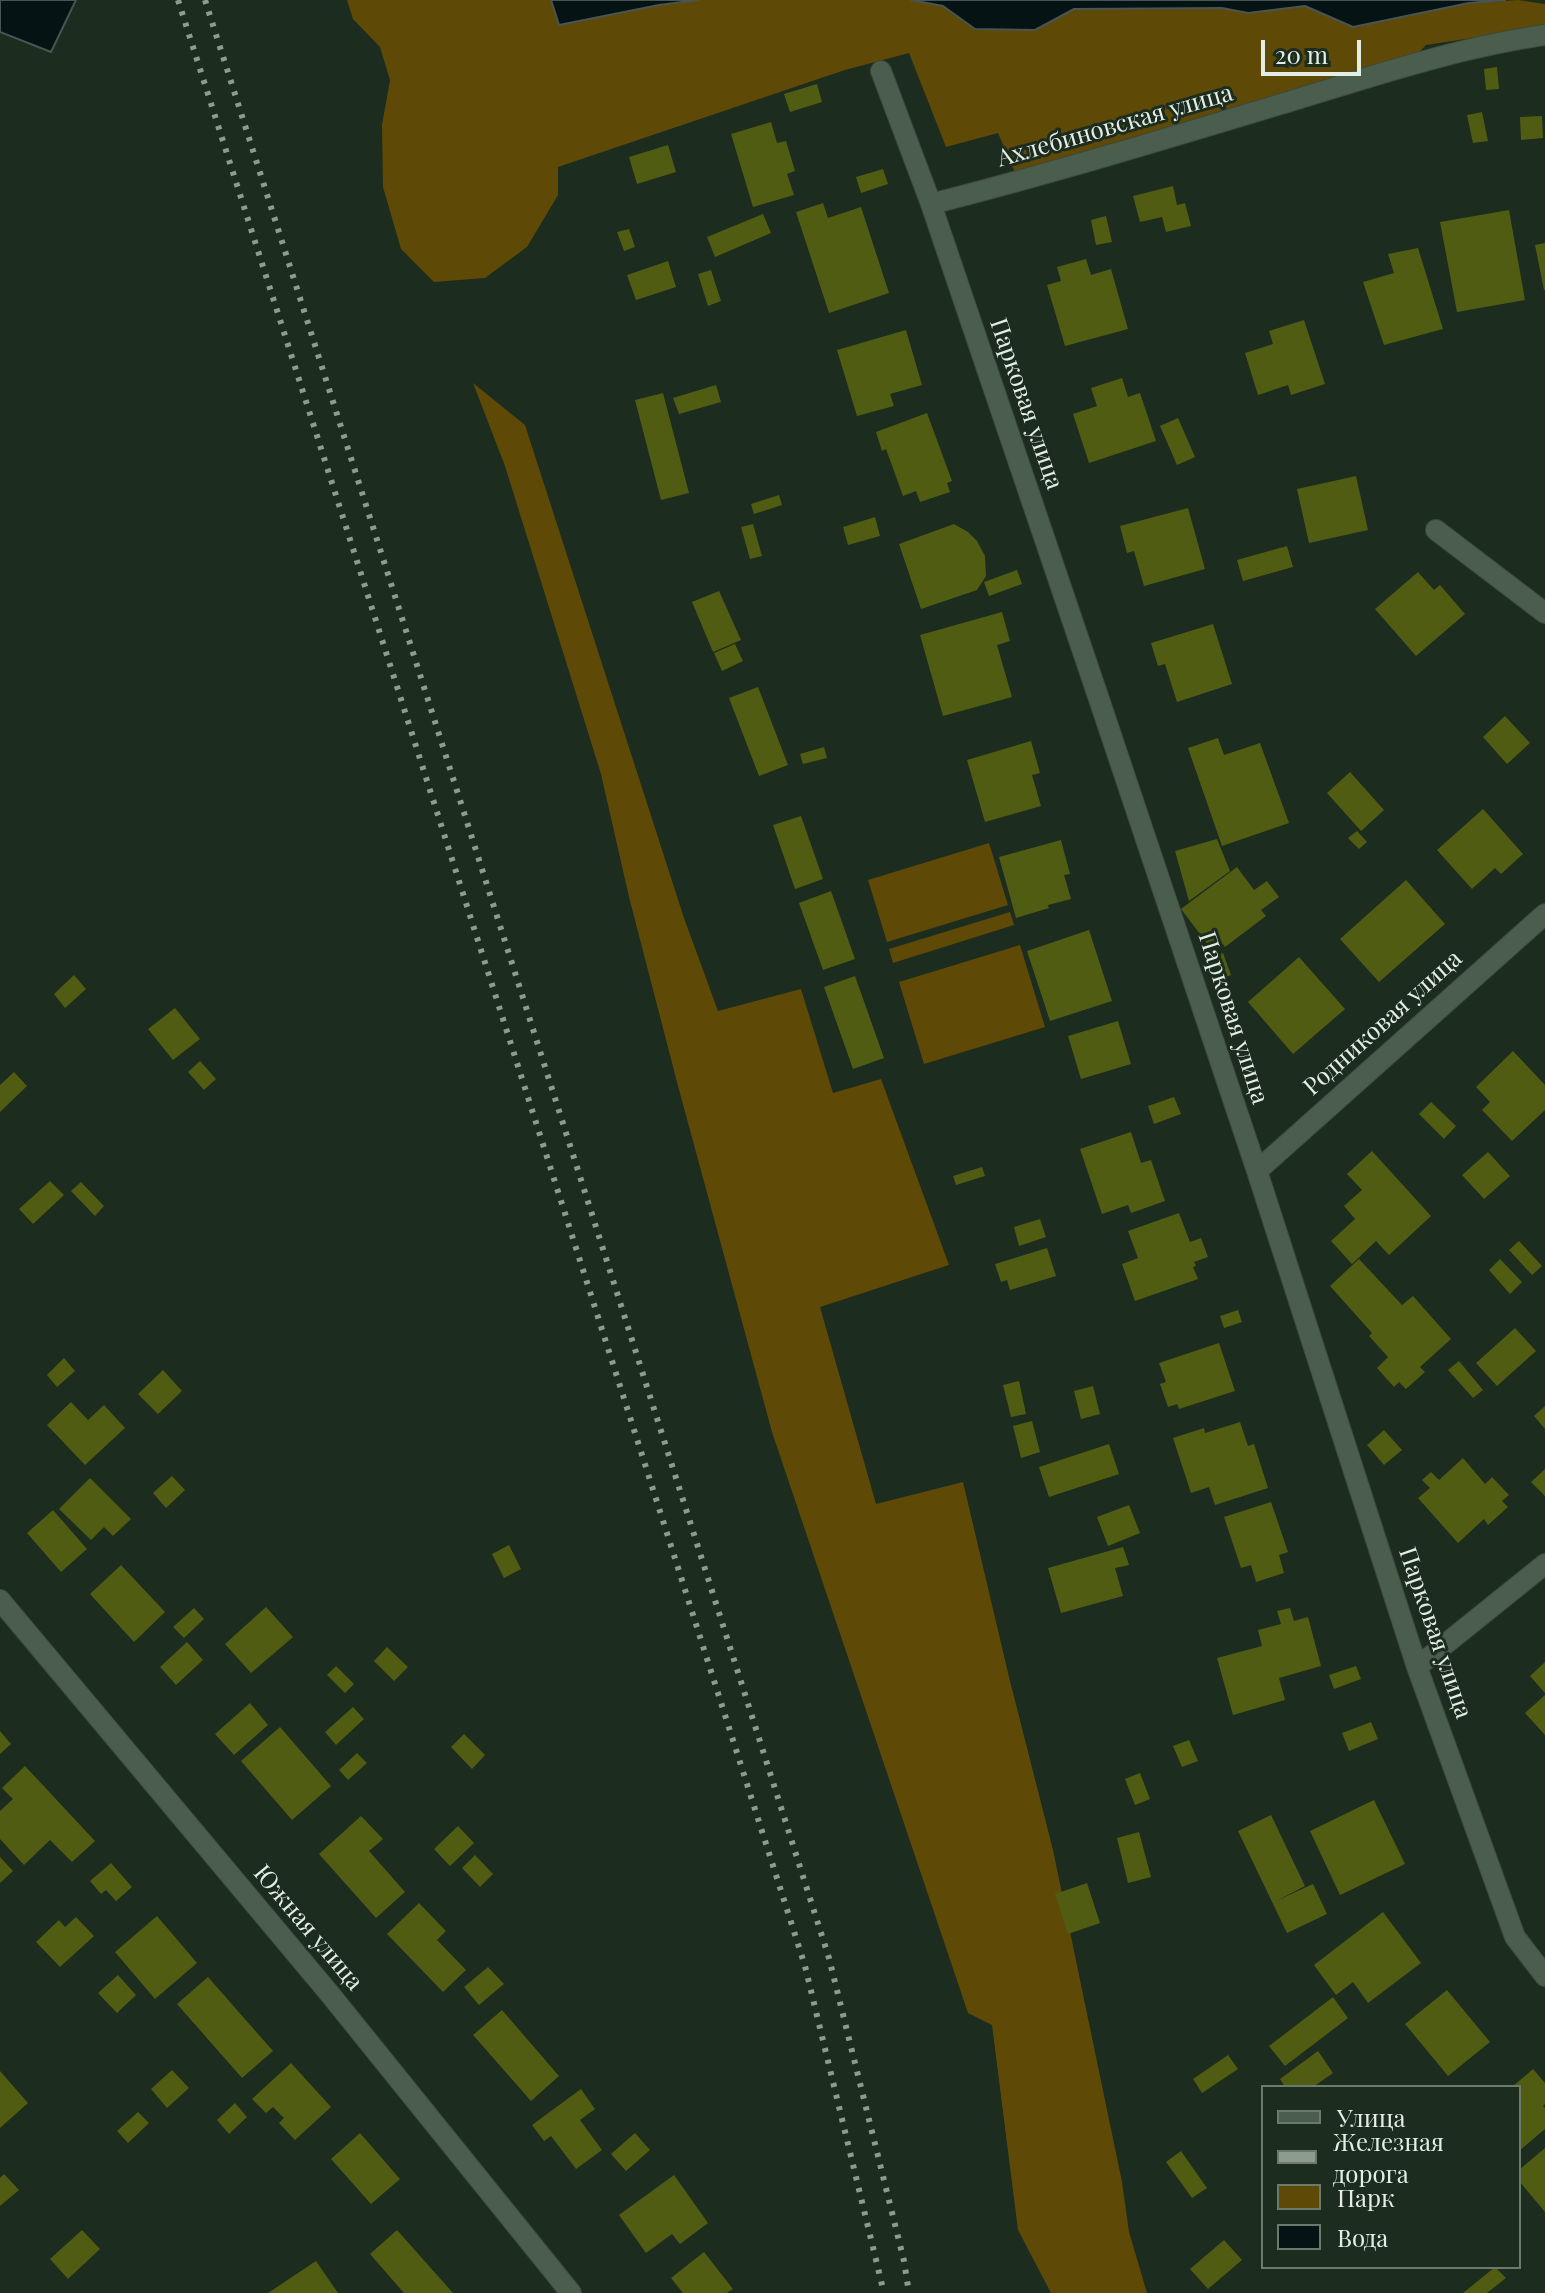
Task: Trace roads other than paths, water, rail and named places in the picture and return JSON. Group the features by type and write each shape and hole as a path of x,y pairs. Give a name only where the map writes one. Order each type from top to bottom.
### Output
{"street":[{"name":"Ахлебиновская улица","path":"931,204 1050,174 1383,73 1516,39 1545,35"},
{"name":"Парковая улица","path":"881,71 931,204 1257,1171 1417,1667 1515,1937 1545,1976"},
{"path":"1436,530 1545,613"},
{"name":"Родниковая улица","path":"1257,1171 1545,914"},
{"path":"1417,1667 1545,1564"},
{"name":"Южная улица","path":"0,1600 329,1993 571,2293"}],"water":[{"path":"0,0 76,0 51,52 0,32"},
{"path":"551,0 698,0 559,25"},
{"path":"911,0 1505,0 1469,3 1353,27 1305,6 1248,13 1222,8 1074,9 1035,30 975,29 943,6"}],"railway":[{"path":"178,0 805,1966 884,2293"},
{"path":"205,0 829,1958 904,2261 909,2293"}]}
